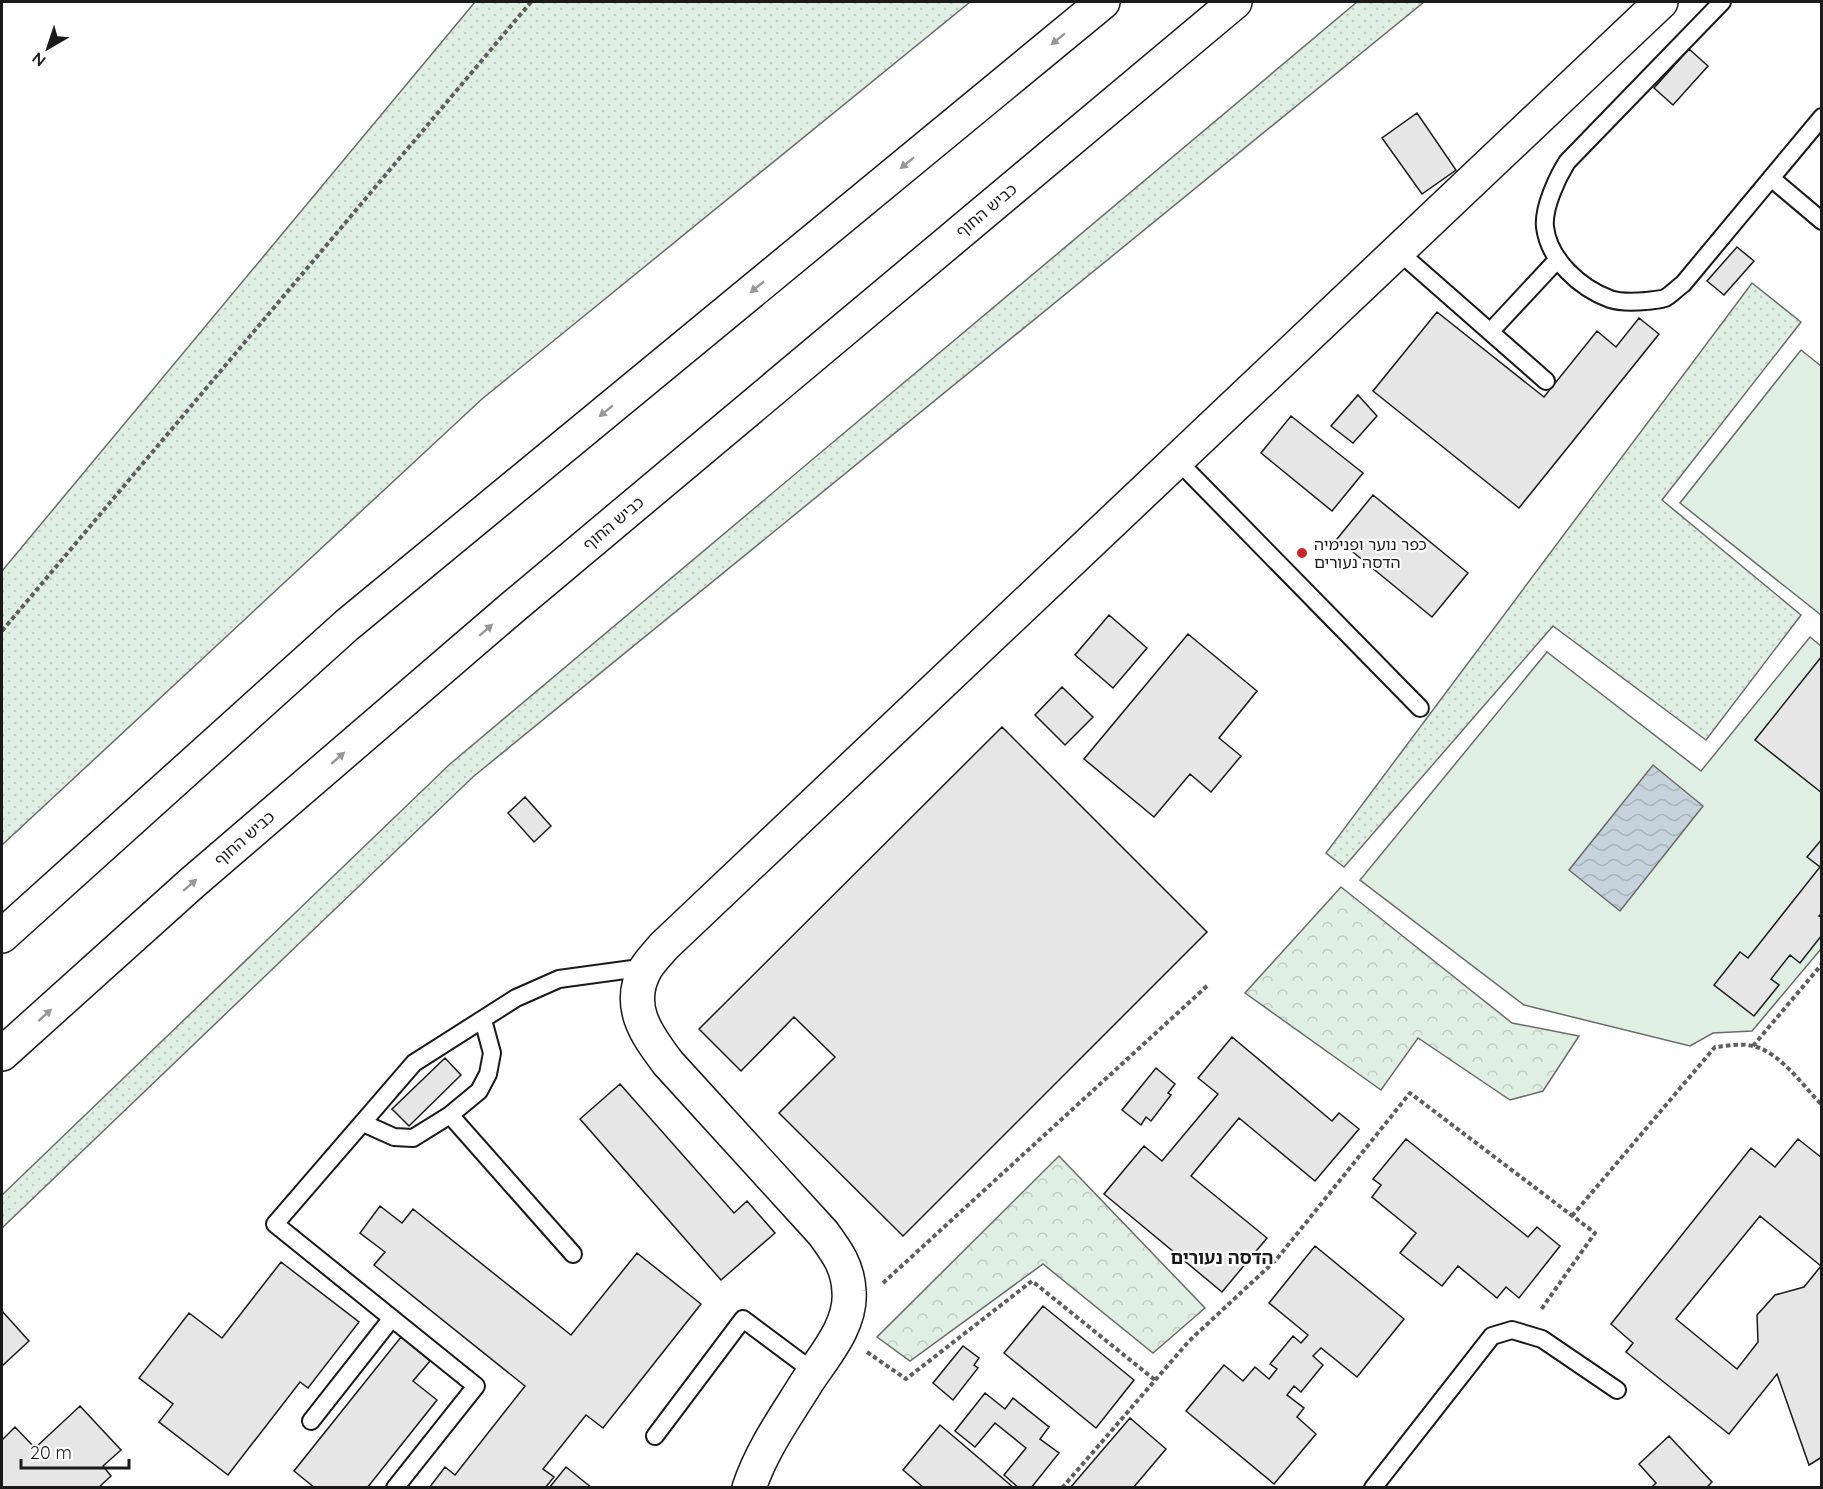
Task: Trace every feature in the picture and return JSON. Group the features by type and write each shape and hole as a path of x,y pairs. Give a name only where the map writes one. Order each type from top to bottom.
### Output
{"main road":[{"path":"2,936 347,625 1103,2"},
{"name":"כביש החוף","path":"2,1054 192,883 513,607 1234,2"},
{"path":"749,1488 755,1469 775,1434 832,1346 842,1324 850,1292 843,1262 830,1243 668,1063 646,1035 638,1010 639,984 647,967 664,946 1661,2"}],"lane":[{"path":"1722,2 1567,162 1554,187 1545,226 1552,250 1563,267 1587,287 1611,299 1632,302 1664,298 1683,284 1821,117"},
{"path":"1771,178 1821,221"},
{"path":"1398,251 1546,381"},
{"path":"1490,332 1558,259"},
{"path":"1177,460 1419,708"},
{"path":"395,1488 476,1386 275,1224 414,1063 516,998 559,980 647,967"},
{"path":"363,1123 393,1137 413,1138 450,1114 478,1091 488,1074 492,1053 483,1020"},
{"path":"450,1114 573,1254"},
{"path":"311,1421 392,1318"},
{"path":"655,1436 743,1319 814,1372"},
{"path":"1373,1488 1492,1336 1512,1330 1542,1339 1617,1390"}],"path":[{"path":"2,631 531,2"},
{"path":"1753,1046 1821,964"},
{"path":"1155,1380 1032,1281 906,1379 842,1324 1207,986"},
{"path":"1572,1216 1715,1047 1753,1046 1773,1054 1821,1105"},
{"path":"1062,1488 1189,1341 1276,1260 1410,1093 1595,1233 1524,1333"}],"green space":[{"path":"475,2 970,2 482,399 2,845 2,571"},
{"path":"1357,2 1424,2 474,776 2,1228 2,1195 450,764"},
{"path":"1752,283 1801,322 1662,500 1801,615 1706,740 1553,626 1344,867 1326,853"},
{"path":"1801,350 1821,366 1821,615 1680,503"},
{"path":"1810,637 1821,646 1821,949 1752,1031 1713,1033 1690,1046 1524,1005 1360,880 1547,652 1701,771"},
{"path":"1341,887 1512,1023 1579,1036 1543,1091 1510,1100 1418,1038 1381,1090 1245,993"},
{"path":"1059,1156 1205,1308 1153,1353 1043,1264 910,1361 877,1337"}],"water":[{"path":"1653,765 1703,806 1620,911 1569,870"}],"building":[{"path":"1689,49 1708,66 1673,105 1654,88"},
{"path":"1417,113 1456,170 1422,194 1382,138"},
{"path":"1737,247 1754,261 1724,295 1707,281"},
{"path":"1437,312 1544,397 1597,331 1616,347 1639,318 1659,334 1519,508 1373,391"},
{"path":"1358,395 1377,416 1353,443 1331,426"},
{"path":"1291,416 1363,473 1332,511 1261,453"},
{"path":"1373,495 1468,573 1432,617 1337,539"},
{"path":"1109,615 1147,648 1113,688 1075,655"},
{"path":"1188,634 1257,691 1219,738 1241,756 1211,792 1190,774 1154,817 1084,759"},
{"path":"1822,656 1822,793 1755,740"},
{"path":"1062,687 1093,717 1065,745 1035,715"},
{"path":"1002,727 1207,932 903,1236 779,1113 835,1057 794,1017 741,1071 699,1029"},
{"path":"525,797 551,826 534,842 508,813"},
{"path":"1822,839 1822,913 1819,916 1822,917 1822,935 1800,963 1790,955 1771,979 1779,985 1754,1016 1714,985 1740,952 1748,958 1820,867 1807,857"},
{"path":"1232,1037 1332,1121 1339,1113 1359,1129 1315,1181 1239,1118 1191,1176 1267,1238 1222,1292 1104,1194 1144,1146 1162,1161 1218,1094 1198,1078"},
{"path":"445,1058 461,1075 409,1126 392,1109"},
{"path":"1156,1068 1175,1084 1168,1093 1171,1095 1151,1121 1146,1117 1141,1125 1122,1110"},
{"path":"620,1084 734,1213 747,1201 775,1233 721,1280 580,1119"},
{"path":"1406,1139 1528,1237 1537,1227 1560,1246 1519,1298 1506,1287 1497,1298 1458,1266 1442,1286 1400,1253 1416,1233 1372,1197 1381,1185 1373,1179"},
{"path":"1798,1139 1822,1158 1822,1457 1809,1465 1777,1374 1729,1434 1626,1352 1633,1343 1611,1324 1751,1148 1775,1167","holes":["1760,1216 1821,1266 1804,1287 1775,1295 1757,1315 1758,1342 1737,1369 1676,1319"]},
{"path":"380,1206 402,1223 413,1209 571,1335 637,1253 701,1304 603,1428 586,1415 543,1469 554,1477 545,1488 429,1488 445,1467 455,1475 525,1386 374,1265 385,1252 360,1233"},
{"path":"1315,1246 1404,1319 1357,1377 1321,1348 1313,1356 1323,1365 1301,1392 1294,1386 1287,1395 1304,1408 1297,1417 1316,1434 1274,1484 1186,1411 1224,1365 1243,1381 1255,1367 1269,1379 1277,1369 1270,1364 1293,1336 1301,1343 1308,1335 1269,1303"},
{"path":"281,1262 359,1322 308,1388 300,1382 228,1475 159,1422 173,1404 139,1378 189,1313 222,1338"},
{"path":"1043,1306 1134,1380 1096,1428 1004,1353"},
{"path":"2,1311 29,1341 2,1366"},
{"path":"401,1337 430,1361 413,1381 437,1400 367,1488 315,1488 294,1471"},
{"path":"963,1346 979,1358 974,1365 978,1368 953,1400 933,1383"},
{"path":"985,1393 1005,1409 1013,1398 1049,1427 1040,1439 1059,1453 1031,1488 1019,1488 1004,1475 1026,1448 995,1423 975,1447 955,1431"},
{"path":"80,1406 121,1450 103,1466 111,1476 98,1488 2,1488 2,1440 15,1427 35,1448"},
{"path":"1130,1418 1166,1449 1133,1488 1070,1488"},
{"path":"940,1425 1014,1488 924,1488 903,1470"},
{"path":"1669,1436 1712,1482 1706,1488 1651,1488 1656,1483 1639,1464"},
{"path":"566,1467 592,1488 549,1488"}],"place":[{"name":"כפר נוער ופנימיה הדסה נעורים","path":"1302,553"}],"district":[{"name":"הדסה נעורים","path":"1222,1257"}]}
